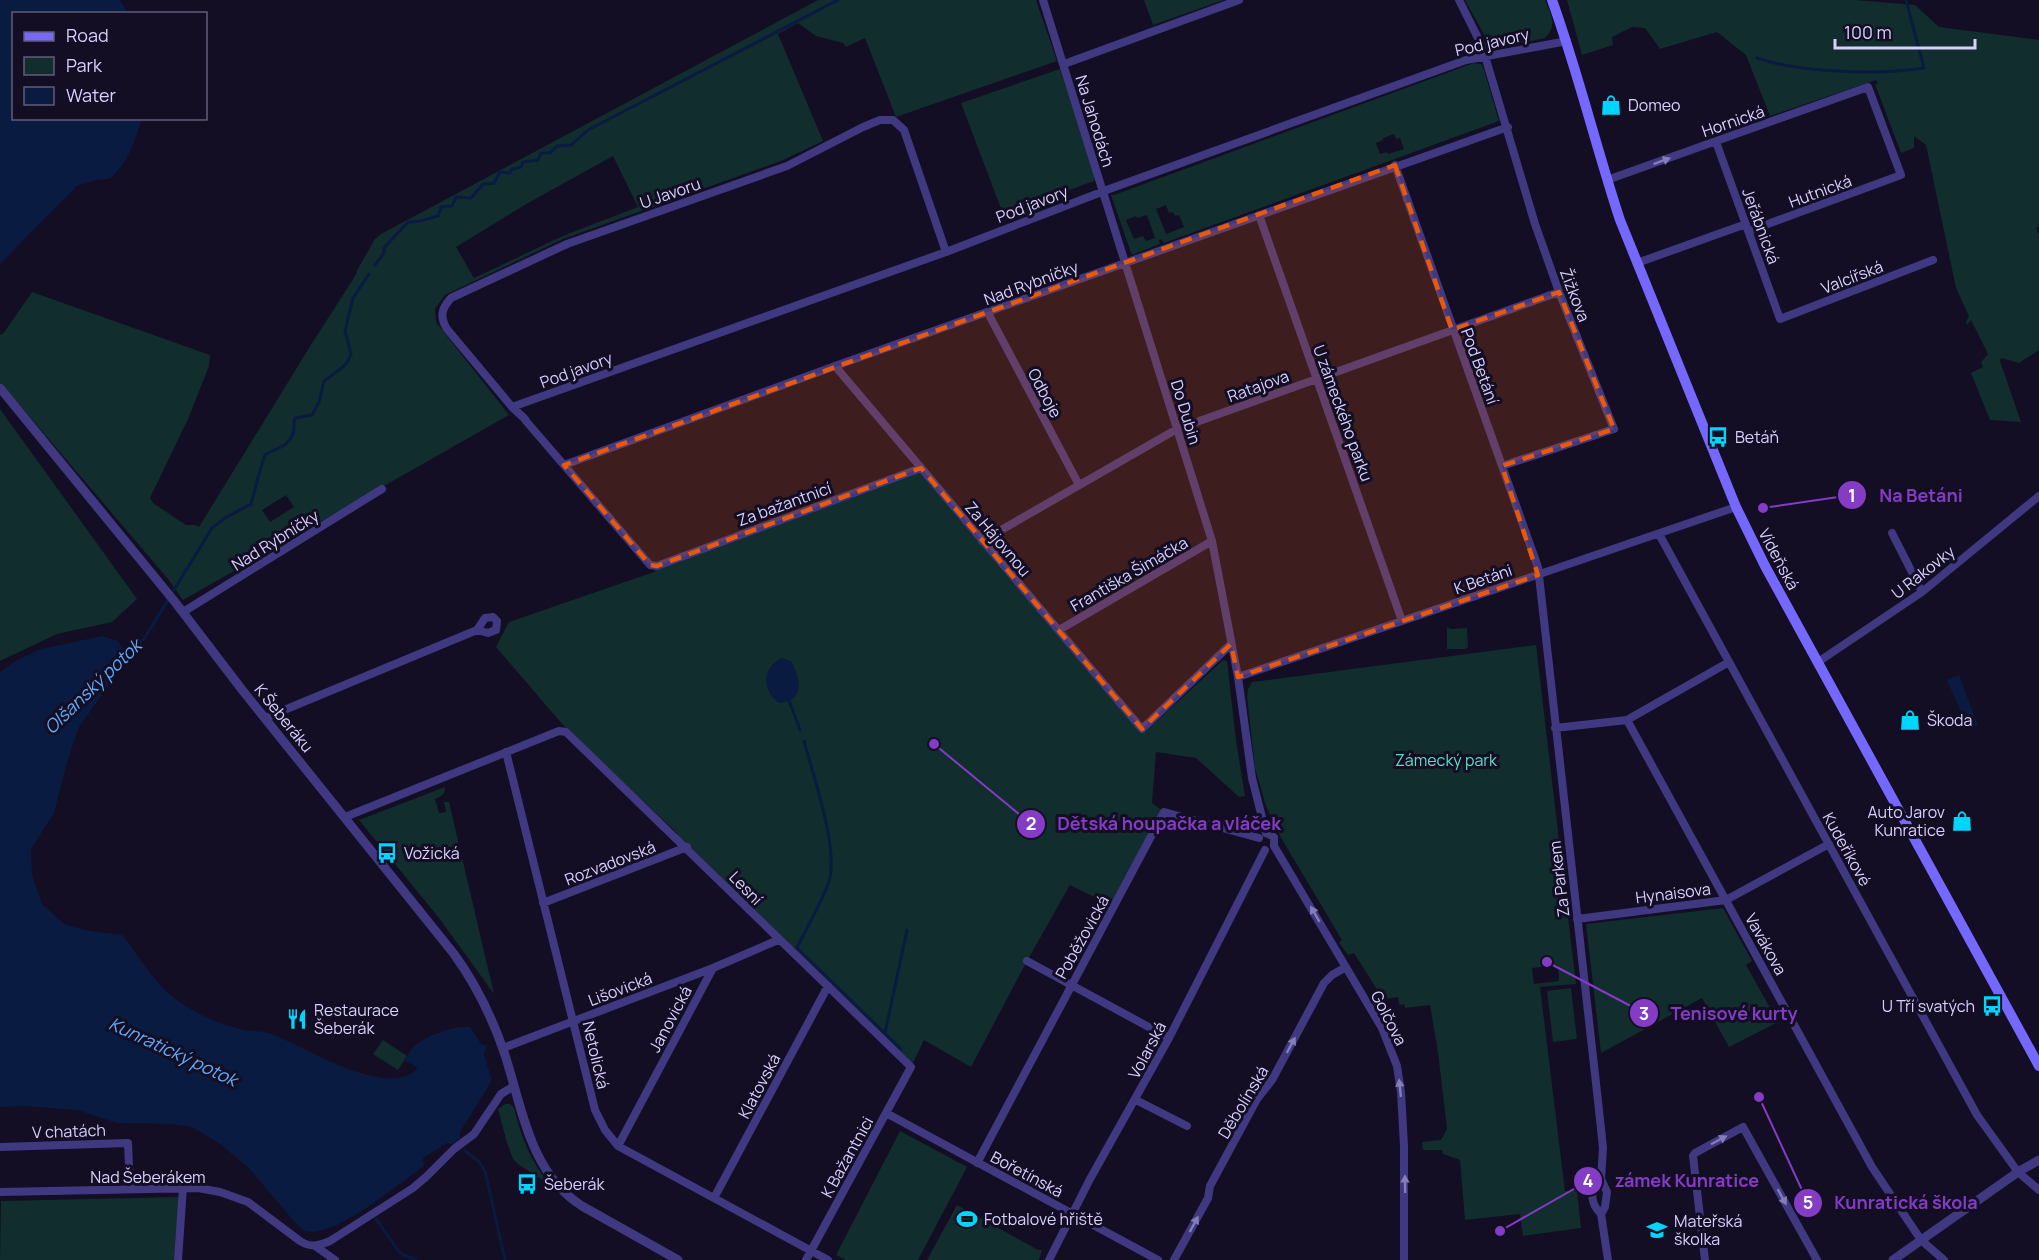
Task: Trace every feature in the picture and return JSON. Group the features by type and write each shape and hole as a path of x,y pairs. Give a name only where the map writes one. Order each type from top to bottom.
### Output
{"main road":[{"name":"Vídeňská","path":"1552,0 1567,41 1607,180 1637,263 1736,507 1765,566 2039,1066"}],"street":[{"path":"1044,0 1064,64"},
{"name":"Na Jahodách","path":"1103,192 1064,64 1239,0"},
{"path":"1459,0 1479,37 1485,55"},
{"name":"Pod javory","path":"512,407 946,252 1103,192 1466,60 1567,41"},
{"name":"Žižkova","path":"1485,55 1535,224 1558,292 1614,429 1502,466"},
{"name":"Hornická","path":"1607,180 1868,87 1901,176"},
{"name":"U Javoru","path":"657,566 650,565 526,420 512,407 444,324 443,307 451,298 567,244 787,166 880,120 893,120 904,130 946,252"},
{"name":"Nad Rybníčky","path":"564,465 1395,165 1508,127"},
{"name":"Jeřábnická","path":"1716,142 1780,319"},
{"name":"Pod Betání","path":"1395,165 1538,567 1538,575"},
{"name":"Hutnická","path":"1637,263 1901,176"},
{"name":"Do Dubin","path":"1103,192 1212,541 1238,677"},
{"name":"U zámeckého parku","path":"1259,215 1402,621"},
{"name":"Valcířská","path":"1780,319 1932,261"},
{"name":"Ratajova","path":"982,541 1177,429 1558,292"},
{"name":"Odboje","path":"987,313 1079,485"},
{"name":"Za Hájovnou","path":"835,366 1142,729 1231,644"},
{"name":"K Šeberáku","path":"0,388 172,598 459,961 483,1000 503,1048 534,1148 555,1183 567,1196 582,1206 678,1260"},
{"name":"Za bažantnicí","path":"657,566 921,468"},
{"name":"Nad Rybníčky","path":"183,612 382,489"},
{"name":"U Rakovky","path":"1818,662 1922,592 2039,496"},
{"name":"K Betáni","path":"1238,677 1736,507"},
{"path":"1892,533 1922,592"},
{"name":"Kudeříkové","path":"1659,534 1977,1115 2018,1172 2039,1190"},
{"name":"Františka Šimáčka","path":"1059,630 1212,541"},
{"name":"Za Parkem","path":"1538,575 1602,1148 1602,1179 1607,1192 1605,1207 1601,1214"},
{"path":"265,718 477,630"},
{"path":"1555,728 1627,720 1729,662"},
{"path":"1238,677 1252,778 1263,836 1260,845 1265,849 1274,846"},
{"name":"Vavákova","path":"1627,720 1872,1167 1921,1240 1944,1260"},
{"name":"Lesní","path":"506,752 559,731 566,732 911,1067"},
{"path":"345,817 506,752"},
{"name":"Netolická","path":"506,752 595,1110 605,1130 618,1146 828,1260"},
{"name":"Poběžovická","path":"977,1163 1164,812 1263,836"},
{"name":"Golčova","path":"1263,836 1274,837 1274,846 1382,1028 1396,1066 1401,1092 1404,1146 1404,1260"},
{"name":"Hynaisova","path":"1577,919 1726,900 1829,844"},
{"name":"Rozvadovská","path":"543,903 687,848"},
{"name":"Volarská","path":"1049,1260 1090,1179 1169,1038 1265,849"},
{"path":"713,968 778,940"},
{"path":"1027,961 1169,1038"},
{"name":"Děbolínská","path":"1174,1260 1208,1198 1210,1186 1257,1099 1272,1080 1324,983 1346,966"},
{"name":"Lišovická","path":"503,1048 713,968"},
{"name":"Janovická","path":"618,1146 713,968"},
{"name":"Klatovská","path":"714,1198 828,987"},
{"name":"K Bažantnici","path":"806,1260 911,1067"},
{"path":"315,1246 330,1241 413,1188 479,1129 501,1094 514,1086"},
{"path":"1136,1100 1187,1126"},
{"name":"Bořetínská","path":"886,1113 1158,1260"},
{"path":"1705,1260 1693,1160 1695,1153 1743,1127 1817,1260"},
{"name":"V chatách","path":"0,1147 129,1143 130,1189"},
{"path":"1893,1260 2018,1172 2039,1160"},
{"name":"Za Parkem","path":"1602,1179 1595,1185 1592,1203 1601,1214 1608,1260"},
{"path":"178,1260 183,1187"},
{"name":"Nad Šeberákem","path":"0,1192 183,1187 220,1192 248,1202 300,1241 315,1246 335,1260"}],"highlighted area":[{"path":"1395,165 1452,330 1559,292 1614,429 1502,466 1538,575 1238,677 1231,644 1142,729 921,468 657,566 650,565 564,465"}],"green space":[{"path":"818,0 1036,0 1057,61 896,117 865,38 846,47 843,43 816,36 798,23 778,34 823,141 781,161 563,239 445,295 435,309 436,322 509,415 183,600 168,579 0,382 0,335 3,334 32,292 210,355 209,366 188,419 150,498 153,503 186,525 199,527 357,273 375,239","holes":["613,156 638,207 565,235 474,278 456,247 528,203","286,495 294,507 270,522 262,510"]},
{"path":"1144,0 1224,0 1153,25"},
{"path":"1465,0 1545,0 1552,20 1551,29 1545,38 1497,48 1488,42"},
{"path":"1567,0 1856,0 1915,5 1939,27 2039,40 2039,227 2036,228 2039,235 2039,350 2019,363 2001,358 2000,361 2021,422 1990,420 1971,373 1983,367 1981,362 1988,354 1971,320 1967,325 1966,322 1969,316 1956,288 1926,145 1914,136 1914,148 1901,153 1875,84 1878,84 1876,80 1770,116 1746,55 1717,32 1660,49 1645,28 1632,27 1612,37 1613,45 1582,55"},
{"path":"1474,63 1481,64 1484,70 1499,121 1164,243 1161,239 1160,244 1132,255 1111,195","holes":["1394,134 1396,139 1400,138 1404,149 1380,154 1376,143","1166,205 1169,213 1179,215 1184,227 1166,234 1156,209","1147,215 1155,238 1146,241 1143,236 1134,239 1126,220 1136,216 1137,218"]},
{"path":"1060,69 1095,177 1094,181 1003,214 961,103"},
{"path":"0,409 137,599 112,622 57,634 0,661"},
{"path":"921,468 1145,732 1223,660 1227,661 1245,796 1239,797 1196,758 1156,752 1152,803 1164,812 1114,907 1070,885 971,1067 924,1040 911,1067 695,852 687,847 675,831 569,732 496,647 509,622 654,572 657,566"},
{"path":"1447,627 1467,628 1468,647 1447,649"},
{"name":"Zámecký park","path":"1536,645 1576,984 1540,987 1565,1191 1577,1190 1581,1228 1523,1236 1520,1214 1465,1220 1460,1160 1443,1154 1442,1150 1423,1150 1422,1142 1441,1140 1447,1129 1430,1005 1405,1008 1404,1004 1399,1005 1398,997 1383,999 1354,953 1348,955 1339,943 1342,940 1280,836 1266,806 1255,768 1247,697 1252,682","holes":["1558,965 1559,981 1534,984 1532,968"]},
{"path":"445,787 443,794 435,799 439,813 446,812 444,802 449,802 494,994 439,918 359,820"},
{"path":"1723,908 1752,961 1746,965 1778,1022 1729,1047 1702,998 1601,1053 1586,924"},
{"path":"1571,988 1577,1039 1553,1042 1547,991"},
{"path":"383,1040 407,1056 398,1070 373,1054"},
{"path":"505,1104 510,1104 514,1108 528,1149 550,1185 513,1159 498,1109"},
{"path":"900,1131 967,1167 918,1260 846,1260 836,1255"},
{"path":"179,1197 174,1260 0,1260 1,1201"},
{"name":"Fotbalové hřiště","path":"957,1205 1038,1250 1042,1250 1039,1260 927,1260"}],"water":[{"path":"0,0 120,0 126,12 12,12 12,120 142,120 127,158 117,172 110,179 96,180 77,186 0,264"},
{"path":"102,636 118,641 126,653 119,671 79,727 54,813 31,849 32,875 42,904 64,924 90,931 122,935 167,992 197,1013 231,1027 272,1034 344,1067 365,1074 385,1078 402,1077 416,1070 417,1067 405,1061 412,1048 431,1036 456,1028 470,1027 481,1044 487,1046 484,1054 491,1082 460,1132 460,1138 453,1144 447,1143 423,1158 424,1166 366,1208 332,1227 317,1231 303,1230 249,1168 220,1144 192,1127 172,1124 117,1123 78,1110 24,1106 0,1107 0,672 17,660 41,649"},
{"path":"782,658 791,661 797,674 798,687 794,698 779,703 769,692 766,679 771,667"},
{"path":"1959,675 1978,726 1969,730 1947,680"}],"waterway":[{"path":"375,265 384,253 384,248 408,222 438,216 441,207 452,206 456,197 471,198 483,184 494,183 500,172 510,173 512,169 521,167 523,162 538,160 541,153 550,153 557,146 571,145 588,130 838,0"},
{"path":"1757,58 1817,70 1885,72 1924,68 1906,0"},
{"name":"Olšanský potok","path":"123,655 144,639 212,528 251,504 265,455 287,442 293,434 295,418 312,415 319,402 324,381 348,361 351,354 345,331 353,298 369,274"},
{"path":"789,700 800,730"},
{"path":"795,952 826,889 831,867 831,850 824,812 804,741"},
{"path":"885,1033 907,930"},
{"path":"797,948 901,1049"},
{"path":"465,1151 479,1162 485,1171 505,1260"},
{"name":"Kunratický potok","path":"376,1219 400,1253 416,1260"}],"place":[{"name":"Domeo","path":"1611,105"},
{"name":"Betáň","path":"1718,437"},
{"name":"Na Betáni","path":"1763,508"},
{"name":"Škoda","path":"1910,720"},
{"name":"Dětská houpačka a vláček","path":"934,744"},
{"name":"Auto Jarov Kunratice","path":"1962,821"},
{"name":"Vožická","path":"387,853"},
{"name":"Tenisové kurty","path":"1547,962"},
{"name":"U Tří svatých","path":"1992,1006"},
{"name":"Restaurace Šeberák","path":"297,1019"},
{"name":"Kunratická škola","path":"1759,1097"},
{"name":"Šeberák","path":"527,1184"},
{"name":"Fotbalové hřiště","path":"967,1219"},
{"name":"Mateřská školka","path":"1657,1230"},
{"name":"zámek Kunratice","path":"1500,1231"}]}
